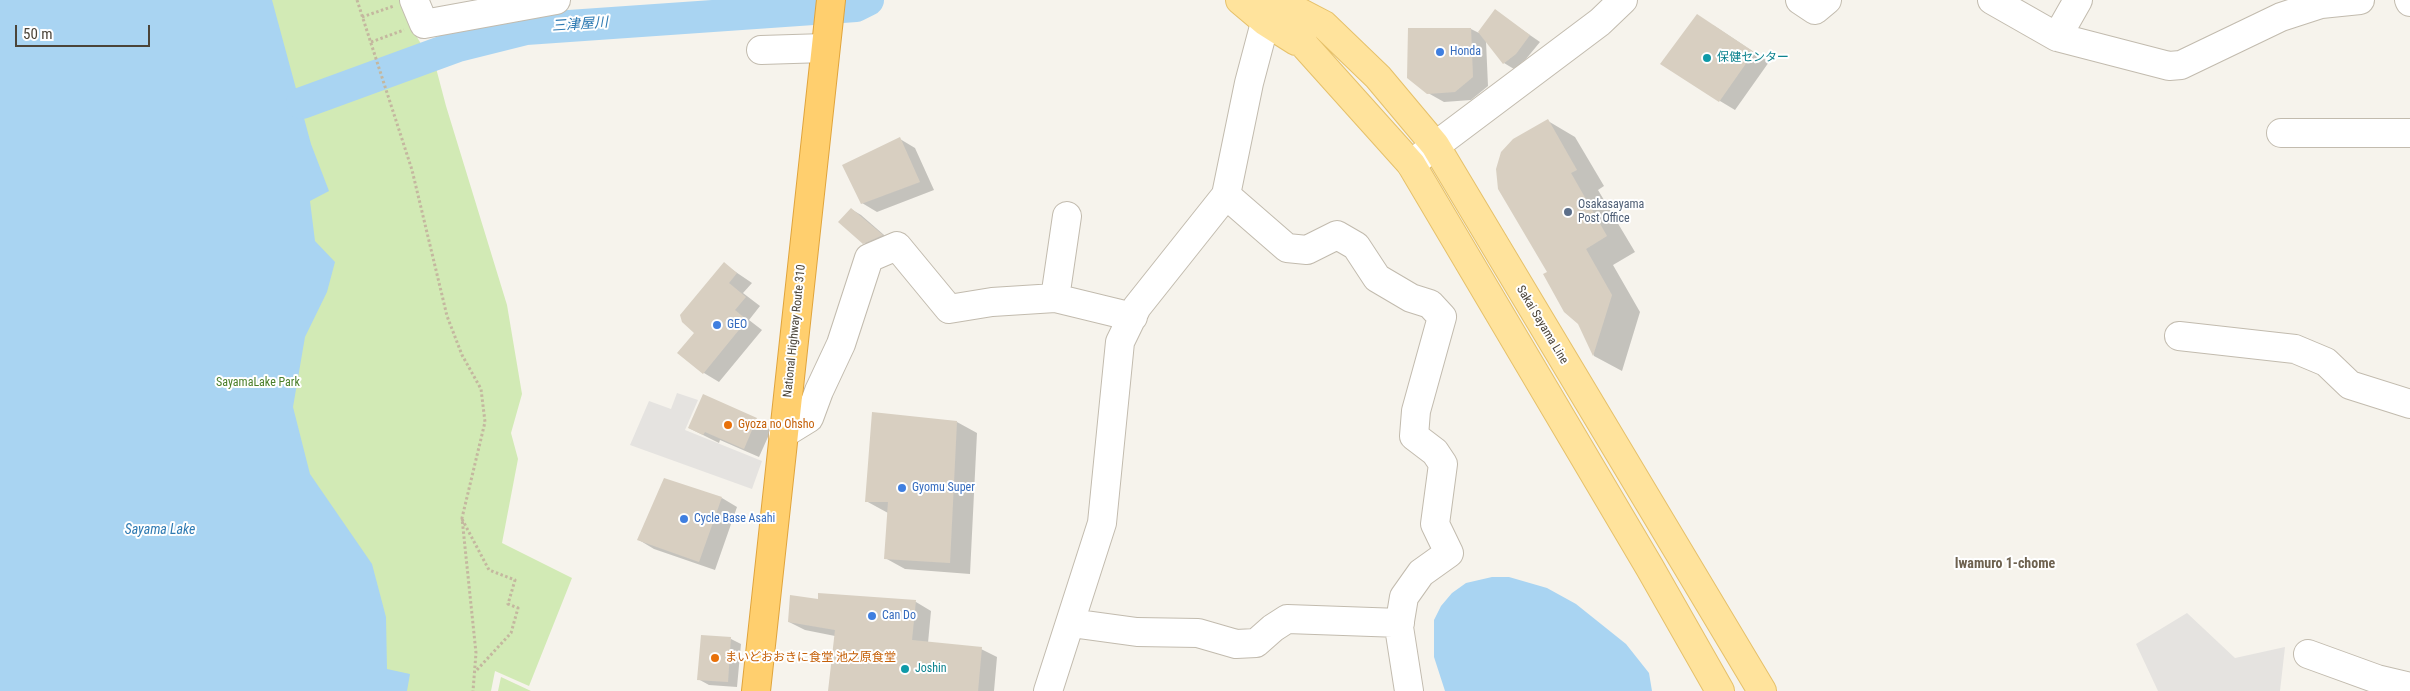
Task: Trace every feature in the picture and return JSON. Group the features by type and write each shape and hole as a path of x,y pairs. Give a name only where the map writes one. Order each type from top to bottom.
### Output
{"highway":[{"name":"National Highway Route 310","path":"756,691 831,0"}],"main road":[{"path":"1240,0 1272,6 1306,47 1411,164 1650,568 1720,691"},
{"path":"1301,0 1324,25"},
{"name":"Sakai Sayama Line","path":"1272,6 1324,25 1378,77 1435,145 1762,691"}],"street":[{"path":"412,9 556,0"},
{"path":"1411,164 1600,22 1623,0"},
{"path":"1800,0 1815,10 1827,0"},
{"path":"1992,0 2057,37 2170,66 2181,65 2281,17 2321,4 2360,0"},
{"path":"2057,37 2078,0"},
{"path":"1048,691 1102,523 1120,342 1137,307 1226,195 1248,83 1272,6"},
{"path":"761,50 825,48"},
{"path":"2281,133 2410,132"},
{"path":"1226,195 1287,248 1307,250 1337,235 1356,246 1377,278 1411,298 1430,304 1442,318 1416,411 1414,436 1435,452 1442,464 1435,524 1449,553 1421,574 1404,597 1400,623 1409,691"},
{"path":"1055,298 1067,216"},
{"path":"784,434 809,418 819,391 842,344 869,258 897,246 950,309 992,302 1055,298 1133,317"},
{"path":"2180,336 2294,348 2326,362 2350,384 2410,404"},
{"path":"1071,623 1137,632 1198,633 1236,644 1256,643 1287,619 1400,623"},
{"path":"2308,654 2377,679 2410,687"}],"path":[{"path":"357,0 412,170 447,316 462,355 481,389 485,422 462,518 476,653 473,691"},
{"path":"362,17 412,9"},
{"path":"371,42 412,9"},
{"path":"462,518 489,570 515,580 508,604 518,608 512,633 475,672"}],"green space":[{"name":"Sayama Lake","path":"0,0 402,0 415,34 436,68 507,305 522,394 511,433 518,459 502,543 572,578 529,686 495,671 491,691 0,691"},
{"path":"501,677 531,691 498,691"}],"shaded area":[{"path":"677,393 698,400 685,430 762,461 752,489 630,445 649,401 671,409"},
{"path":"2187,613 2235,658 2285,647 2280,691 2158,691 2136,644"}],"water":[{"name":"Sayama Lake","path":"0,0 272,0 311,144 329,191 310,201 315,241 335,262 327,292 305,337 293,407 310,474 372,564 386,617 387,669 410,674 407,691 0,691"},
{"path":"1492,577 1509,577 1547,588 1576,604 1626,644 1649,673 1652,691 1445,691 1434,657 1434,620 1441,606 1452,593 1466,583"}],"building":[{"path":"1495,9 1530,35 1516,54 1503,64 1478,32"},
{"name":"保健センター","path":"1697,14 1754,52 1719,102 1660,64"},
{"name":"Honda","path":"1408,28 1471,28 1473,77 1455,92 1427,94 1407,78"},
{"path":"1548,119 1577,170 1571,173 1607,236 1586,249 1612,295 1593,356 1578,324 1564,312 1543,274 1547,272 1498,189 1496,169 1501,152 1513,139"},
{"path":"900,137 920,182 861,204 842,165"},
{"path":"851,208 883,235 863,244 838,222"},
{"path":"724,262 737,273 729,283 746,297 735,310 747,320 703,374 677,353 694,333 682,322 680,315"},
{"path":"703,394 757,418 744,449 705,432 703,435 688,428"},
{"path":"872,412 957,421 950,563 884,559 888,502 865,502"},
{"path":"664,478 722,497 699,562 637,540"},
{"name":"Joshin","path":"818,593 916,600 912,640 982,647 978,691 828,691 835,630 788,622 790,595 818,599"},
{"path":"701,635 731,637 728,682 697,680"}],"waterway":[{"name":"三津屋川","path":"302,103 458,46 526,29 856,6 868,0"}],"place":[{"name":"Honda","path":"1440,52"},
{"name":"保健センター","path":"1707,58"},
{"name":"Osakasayama Post Office","path":"1568,212"},
{"name":"GEO","path":"717,325"},
{"name":"Gyoza no Ohsho","path":"728,425"},
{"name":"Gyomu Super","path":"902,488"},
{"name":"Cycle Base Asahi","path":"684,519"},
{"name":"Can Do","path":"872,616"},
{"name":"まいどおおきに食堂 池之原食堂","path":"715,658"},
{"name":"Joshin","path":"905,669"}],"district":[{"name":"Iwamuro 1-chome","path":"2005,564"}],"park label":[{"name":"SayamaLake Park","path":"258,383"}]}
